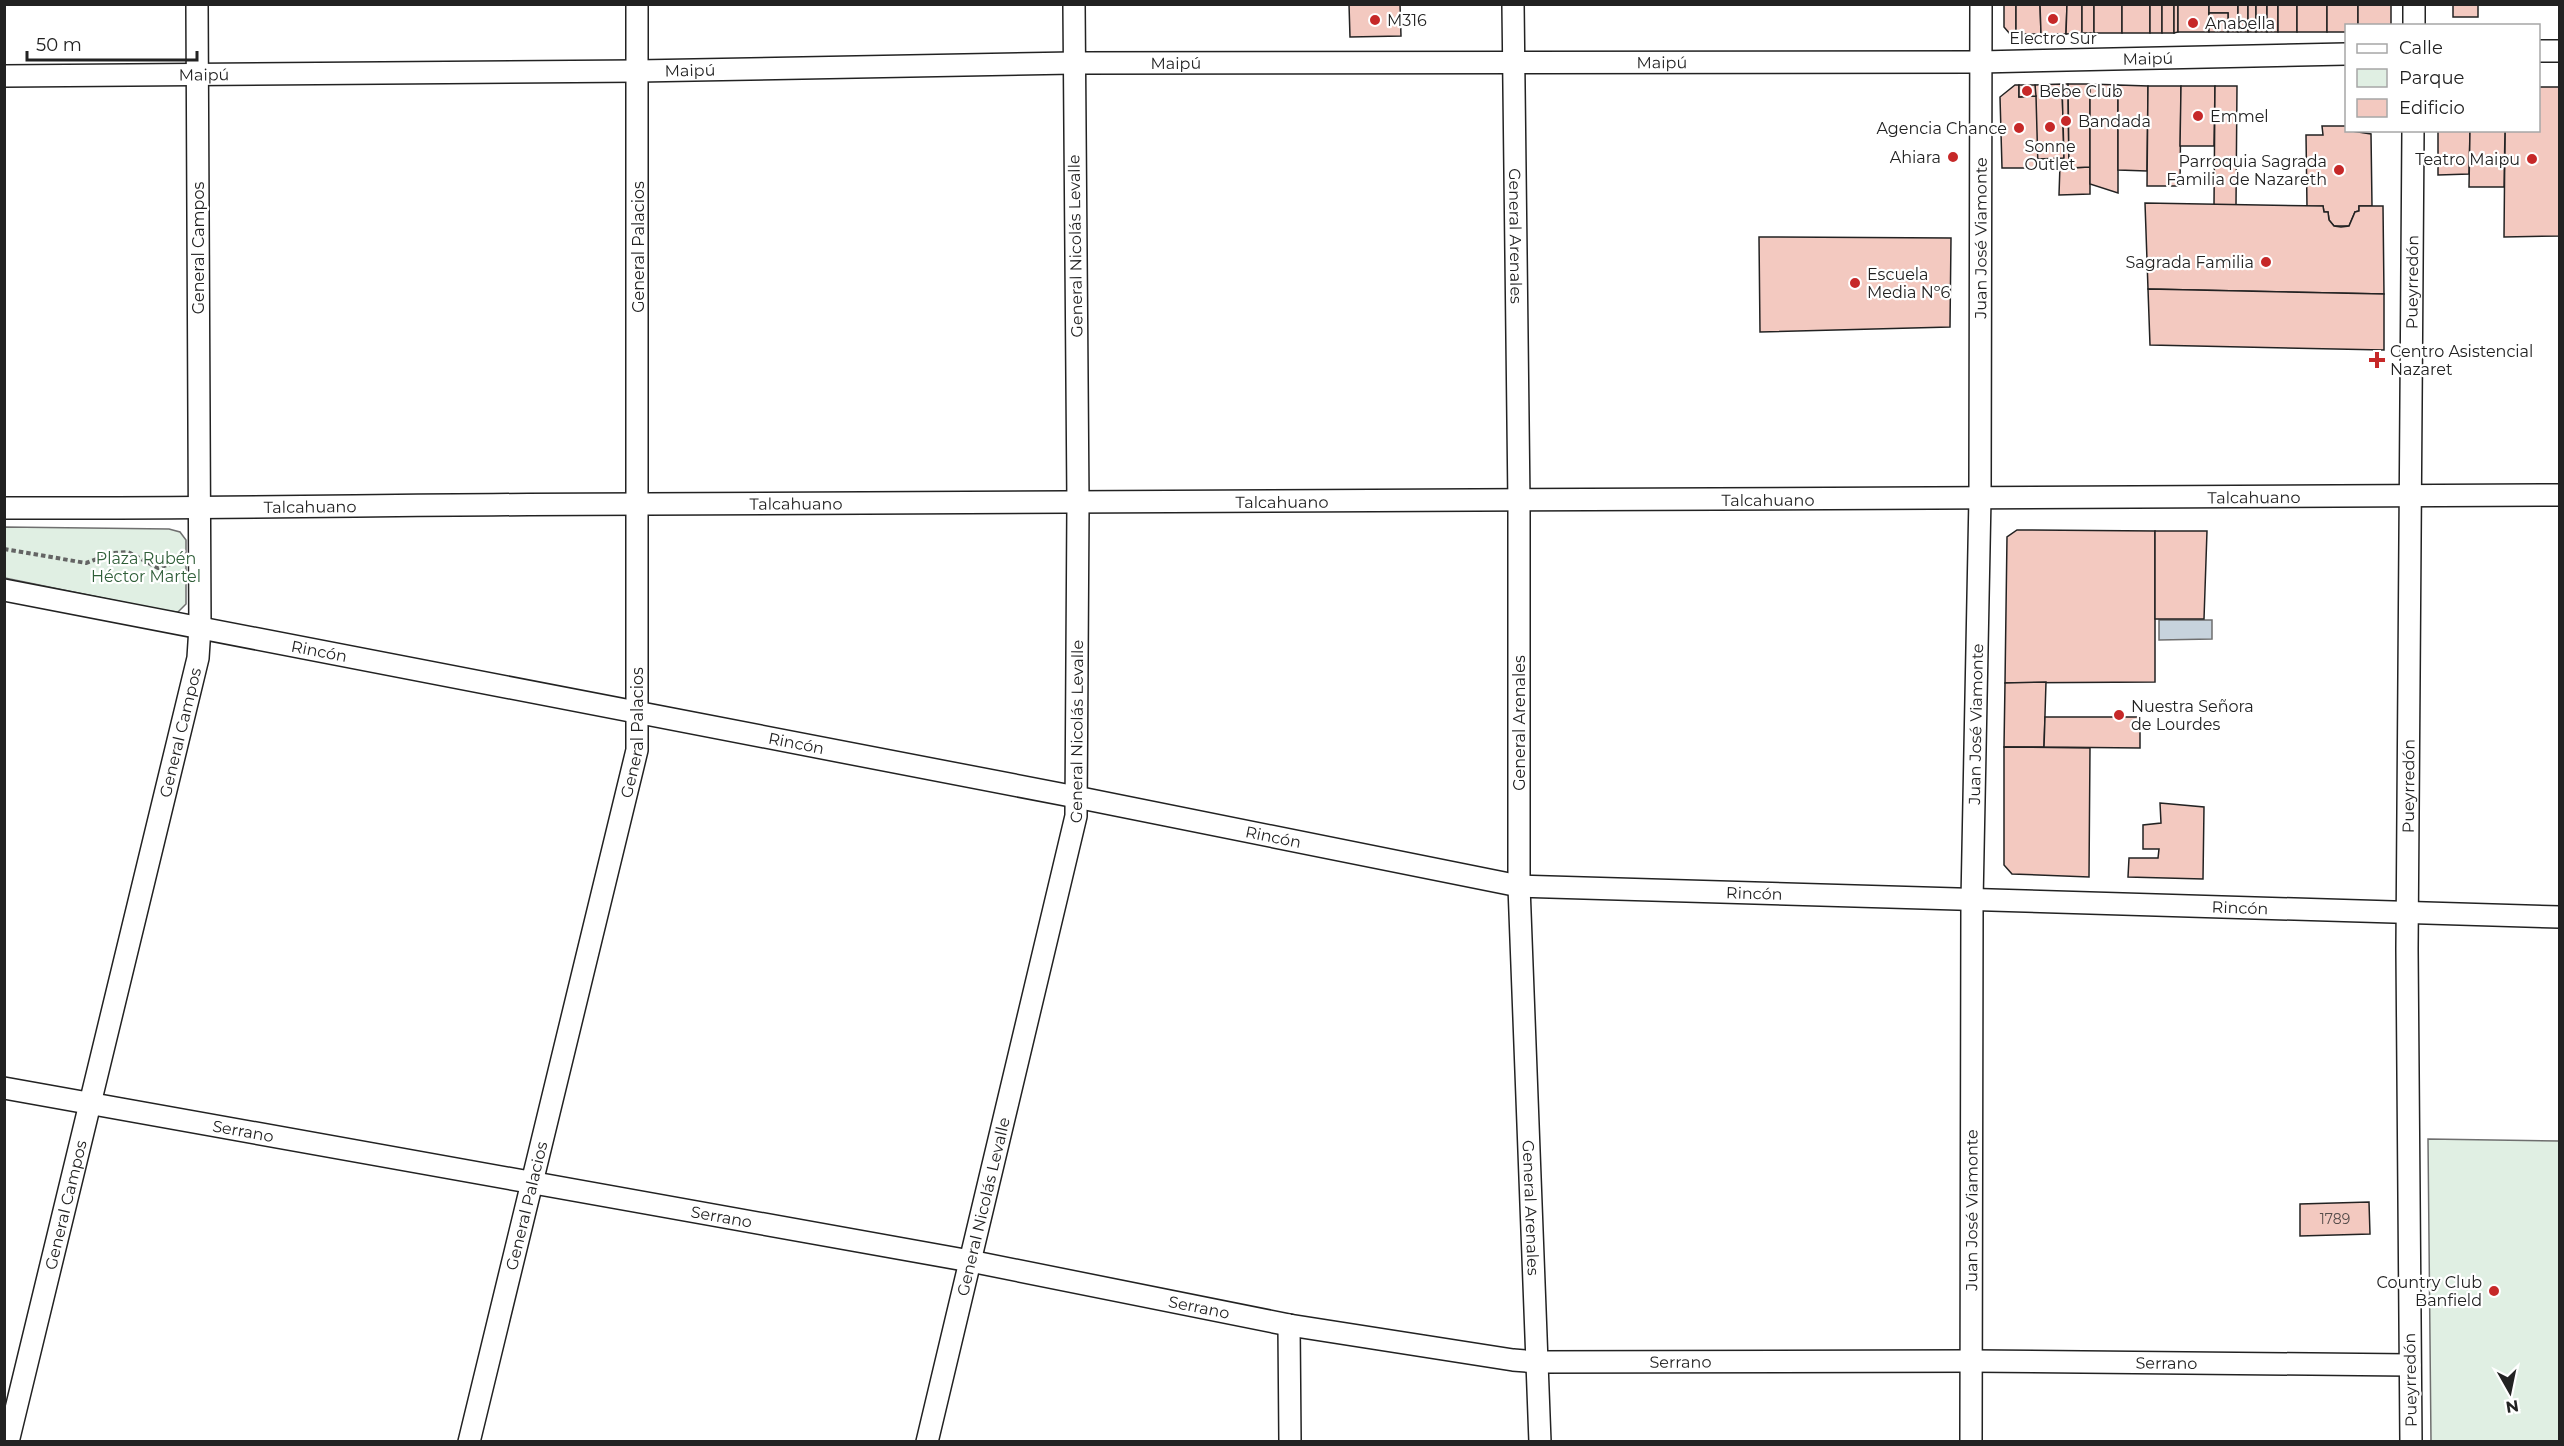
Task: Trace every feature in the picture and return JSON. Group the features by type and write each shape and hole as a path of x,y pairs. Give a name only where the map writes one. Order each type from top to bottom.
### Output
{"street":[{"name":"General Campos","path":"8,1442 198,658 200,552 197,4"},
{"name":"General Palacios","path":"469,1442 637,750 637,4"},
{"name":"General Nicolás Levalle","path":"927,1442 1073,827 1076,796 1078,504 1074,4"},
{"name":"General Arenales","path":"1513,4 1519,503 1519,886 1540,1442"},
{"name":"Juan José Viamonte","path":"1971,1442 1972,901 1980,497 1981,4"},
{"path":"2414,4 2414,24"},
{"path":"2540,51 2559,51"},
{"name":"Maipú","path":"4,76 638,71 1073,63 1980,62 2345,54"},
{"name":"Pueyrredón","path":"2411,1442 2407,912 2413,132"},
{"name":"Talcahuano","path":"4,508 199,509 638,504 1519,503 1980,497 2559,495"},
{"name":"Rincón","path":"4,590 1076,796 1519,886 2559,917"},
{"name":"Serrano","path":"4,1088 970,1261 1289,1325 1537,1362 1971,1361 2410,1365"},
{"path":"1289,1325 1290,1442"}],"path":[{"path":"4,549 86,563 113,553 128,552 158,567 168,567 200,552"}],"green space":[{"name":"Plaza Rubén Héctor Martel","path":"5,527 169,529 180,532 186,540 186,604 178,612 166,611 5,578"},
{"name":"Country Club Banfield","path":"2428,1139 2559,1141 2559,1441 2431,1441"}],"shaded area":[{"path":"2159,620 2212,620 2212,639 2159,640"}],"building":[{"name":"M316","path":"1349,4 1400,4 1401,36 1350,37"},
{"path":"2004,4 2016,4 2016,34 2010,34 2004,27"},
{"path":"2016,4 2040,4 2041,34 2016,34"},
{"name":"Electro Sur","path":"2040,4 2067,4 2066,34 2041,34"},
{"path":"2067,4 2082,4 2082,33 2066,34"},
{"path":"2082,4 2094,4 2094,33 2082,33"},
{"path":"2094,4 2122,4 2122,33 2094,33"},
{"path":"2122,4 2150,4 2150,33 2122,33"},
{"path":"2150,4 2162,4 2162,33 2150,33"},
{"path":"2162,4 2174,4 2174,33 2162,33"},
{"path":"2174,4 2178,4 2178,32 2174,33"},
{"name":"Anabella","path":"2178,4 2209,4 2209,32 2178,32"},
{"path":"2209,4 2238,4 2238,32 2228,32 2228,13 2209,13"},
{"path":"2238,4 2248,4 2248,32 2238,32"},
{"path":"2248,4 2256,4 2256,32 2248,32"},
{"path":"2256,4 2267,4 2267,32 2256,32"},
{"path":"2267,4 2278,4 2278,32 2267,32"},
{"path":"2278,4 2297,4 2297,32 2278,32"},
{"path":"2297,4 2327,4 2327,32 2297,32"},
{"path":"2327,4 2358,4 2358,24 2345,24 2345,32 2327,32"},
{"path":"2358,4 2391,4 2391,24 2358,24"},
{"path":"2453,4 2478,4 2478,17 2453,17"},
{"path":"2209,13 2228,13 2228,32 2209,32"},
{"name":"Sonne Outlet","path":"2062,84 2064,158 2037,159 2035,85"},
{"name":"Bandada","path":"2062,84 2068,84 2069,168 2090,167 2090,194 2059,195 2060,165 2064,158"},
{"path":"2068,84 2090,84 2090,167 2069,168"},
{"path":"2090,84 2118,85 2118,193 2090,184"},
{"name":"Agencia Chance","path":"2015,85 2019,85 2019,97 2036,96 2038,168 2002,168 2000,97"},
{"name":"Bebe Club","path":"2019,85 2035,85 2036,96 2019,97"},
{"path":"2118,85 2148,86 2147,171 2118,170"},
{"path":"2148,86 2181,86 2180,186 2147,186"},
{"name":"Emmel","path":"2181,86 2215,86 2214,146 2180,146"},
{"path":"2215,86 2237,86 2236,205 2214,205"},
{"name":"Teatro Maipu","path":"2540,87 2560,87 2560,236 2504,237 2505,132 2540,132"},
{"name":"Parroquia Sagrada Familia de Nazareth","path":"2322,126 2345,126 2345,132 2371,134 2372,206 2359,206 2359,211 2355,212 2349,226 2334,226 2329,220 2328,212 2324,212 2323,206 2307,207 2306,135 2323,135"},
{"path":"2438,132 2470,132 2469,174 2438,175"},
{"path":"2470,132 2505,132 2504,187 2469,187"},
{"name":"Sagrada Familia","path":"2145,203 2323,206 2324,212 2328,212 2329,220 2334,226 2341,227 2349,226 2355,212 2359,211 2359,206 2383,206 2384,294 2148,289"},
{"name":"Escuela Media Nº6","path":"1759,237 1951,238 1950,327 1760,332"},
{"path":"2148,289 2384,294 2384,350 2150,345"},
{"path":"2017,530 2155,531 2155,682 2005,683 2007,537"},
{"path":"2155,531 2207,531 2204,619 2155,619"},
{"path":"2046,682 2044,747 2004,747 2005,683"},
{"path":"2045,717 2140,717 2140,748 2044,747"},
{"path":"2004,747 2090,748 2089,877 2012,874 2004,865"},
{"path":"2160,803 2204,807 2203,879 2128,877 2129,858 2158,858 2159,849 2143,849 2143,825 2161,823"},
{"path":"2369,1202 2370,1234 2300,1236 2300,1204"}],"place":[{"name":"Electro Sur","path":"2053,19"},
{"name":"M316","path":"1375,20"},
{"name":"Anabella","path":"2193,23"},
{"name":"Bebe Club","path":"2027,91"},
{"name":"Emmel","path":"2198,116"},
{"name":"Bandada","path":"2066,121"},
{"name":"Sonne Outlet","path":"2050,127"},
{"name":"Agencia Chance","path":"2019,128"},
{"name":"Ahiara","path":"1953,157"},
{"name":"Teatro Maipu","path":"2532,159"},
{"name":"Parroquia Sagrada Familia de Nazareth","path":"2339,170"},
{"name":"Sagrada Familia","path":"2266,262"},
{"name":"Escuela Media Nº6","path":"1855,283"},
{"name":"Centro Asistencial Nazaret","path":"2377,360"},
{"name":"Nuestra Señora de Lourdes","path":"2119,715"},
{"name":"Country Club Banfield","path":"2494,1291"}]}
